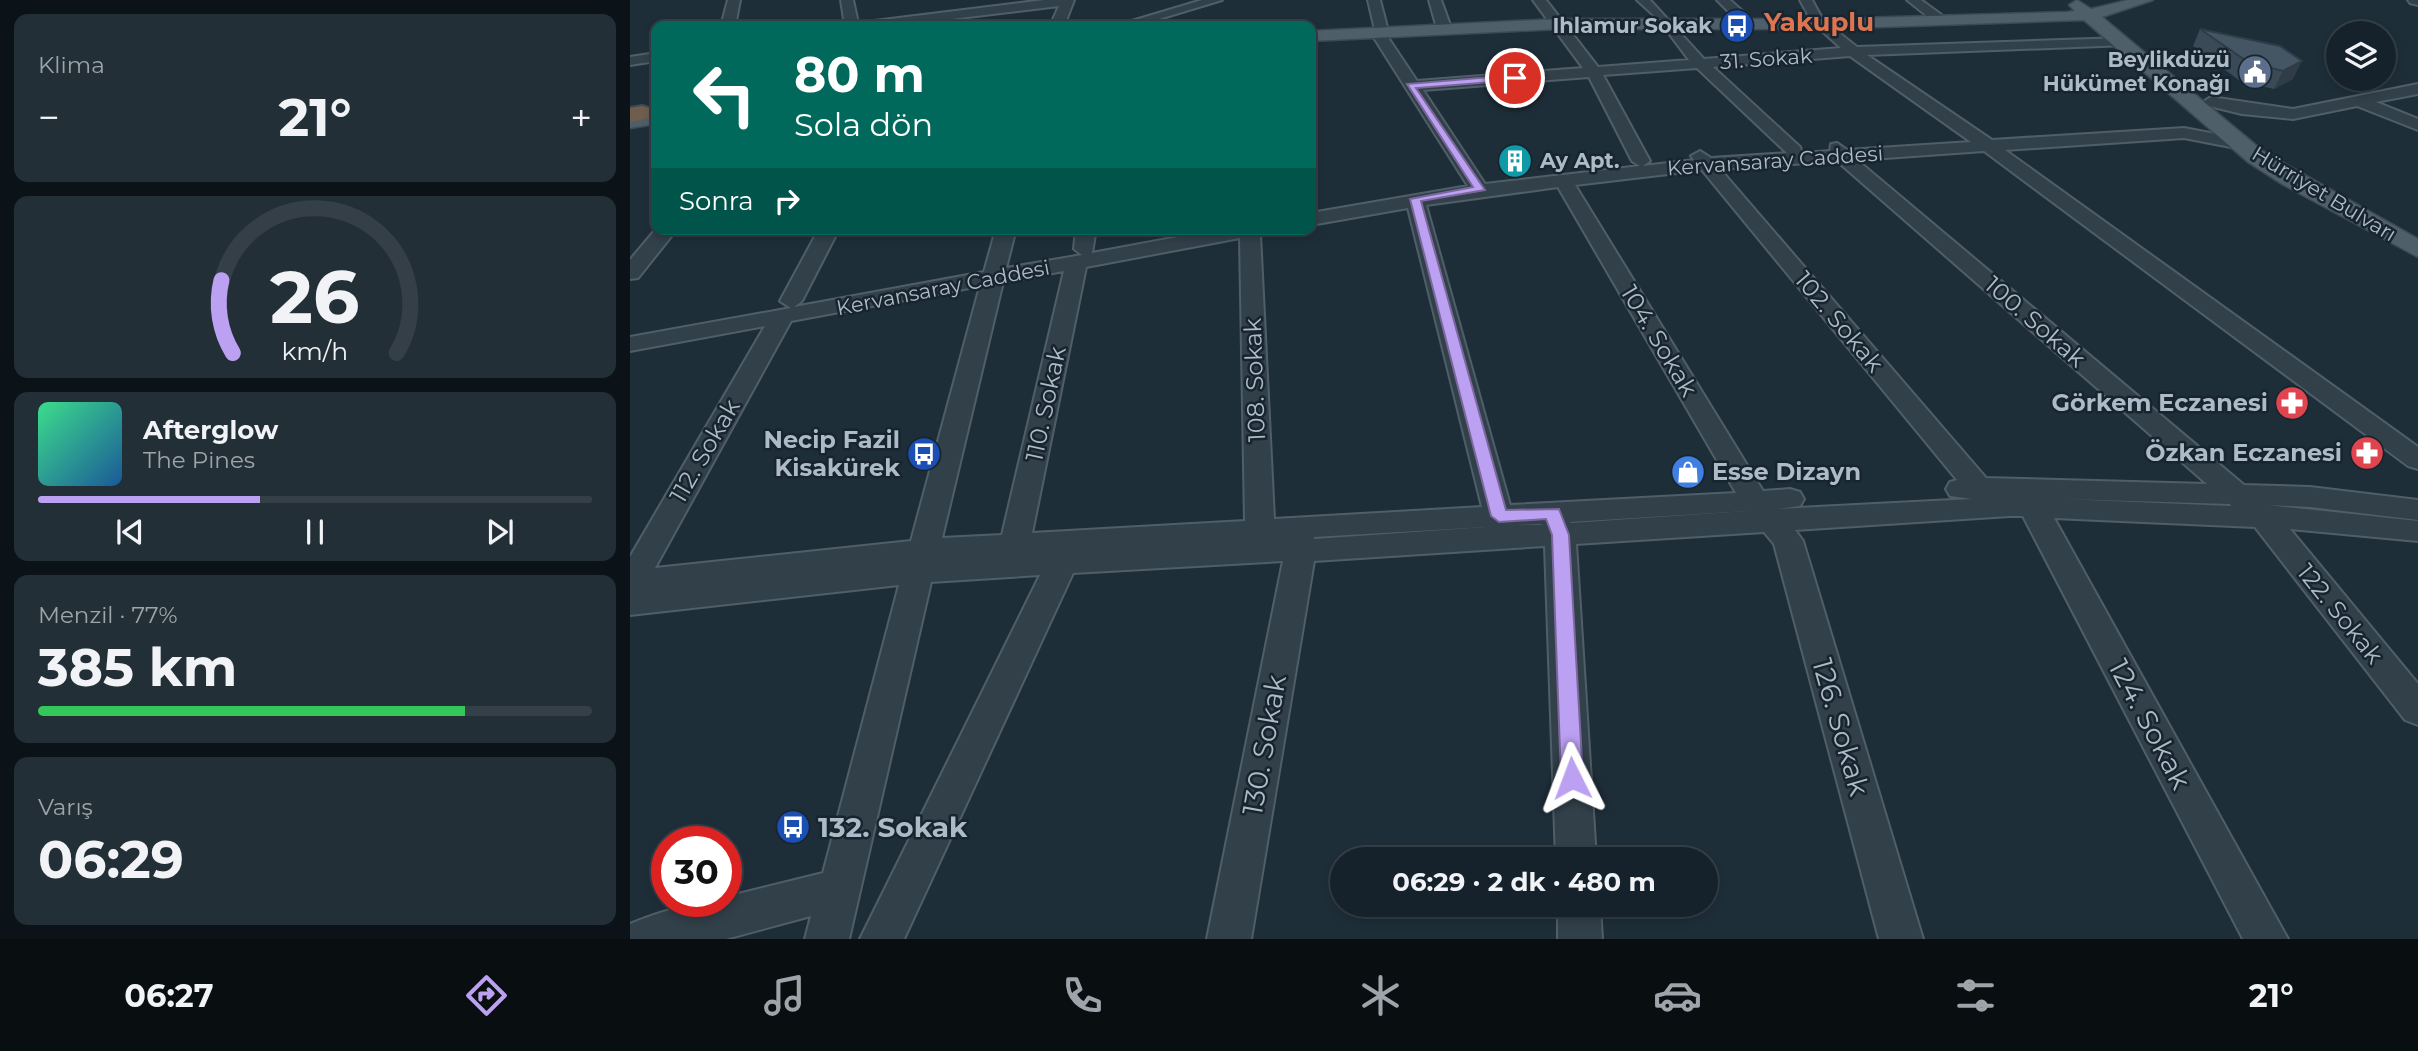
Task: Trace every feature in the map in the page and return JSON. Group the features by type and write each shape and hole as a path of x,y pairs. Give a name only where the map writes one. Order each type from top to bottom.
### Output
{"main road":[{"path":"1316,36 1443,24 1743,18 1820,22 2055,12 2068,7 2069,0"},
{"name":"Hürriyet Bulvarı","path":"2069,0 2090,8 2117,38 2291,165 2418,235"},
{"path":"1663,20 1820,22 2025,18 2144,0"},
{"name":"Hürriyet Bulvarı","path":"2144,0 2131,15 2129,27 2210,108 2241,144 2290,179 2418,249"},
{"path":"2025,18 2117,38"},
{"path":"1316,30 1379,30 1556,21"}],"street":[{"path":"730,21 734,0"},
{"path":"847,0 851,21"},
{"path":"1140,21 1216,0"},
{"path":"1374,0 1379,30 1410,86 1477,186"},
{"path":"1435,0 1443,24"},
{"path":"1539,0 1594,72 1641,161"},
{"path":"1643,0 1700,63 1794,151"},
{"path":"1728,0 1743,18"},
{"path":"1806,0 1820,22 1854,52 2418,460"},
{"path":"1913,0 1936,16"},
{"path":"888,21 964,6 1068,1 1059,21"},
{"name":"31. Sokak","path":"1410,86 1854,52 2117,38"},
{"path":"630,61 651,58"},
{"path":"2210,108 2282,114 2361,102 2418,89"},
{"path":"2361,102 2418,125"},
{"name":"Kervansaray Caddesi","path":"1984,144 2177,127 2202,122 2210,108"},
{"name":"Kervansaray Caddesi","path":"1316,207 1641,161 1703,160 2184,133 2241,144"},
{"name":"Kervansaray Caddesi","path":"1316,218 1477,186 1563,180 1703,160 1794,151 1838,151"},
{"name":"100. Sokak","path":"1838,151 2263,517"},
{"name":"102. Sokak","path":"1703,160 2005,497"},
{"name":"104. Sokak","path":"1563,180 1764,510"},
{"path":"1415,199 1502,526"},
{"path":"630,273 662,235"},
{"name":"112. Sokak","path":"630,588 826,235"},
{"path":"827,939 1004,235"},
{"name":"Kervansaray Caddesi","path":"630,344 786,309 995,271 1082,247 1158,235"},
{"name":"Kervansaray Caddesi","path":"1082,247 1202,235"},
{"name":"108. Sokak","path":"1252,235 1259,540"},
{"name":"110. Sokak","path":"1015,544 1082,247"},
{"name":"Kervansaray Caddesi","path":"630,327 786,309"},
{"path":"2005,497 2418,531"},
{"path":"630,588 922,561 1015,544 1299,539 2005,497 2310,497 2418,510"},
{"name":"124. Sokak","path":"2005,497 2266,939"},
{"name":"126. Sokak","path":"1764,510 1788,541 1901,939"},
{"name":"122. Sokak","path":"2263,517 2418,710"},
{"path":"1557,524 1575,847"},
{"name":"130. Sokak","path":"1229,939 1299,539"},
{"path":"922,561 1062,562 1259,540"},
{"path":"882,939 1062,562"},
{"path":"645,939 839,889"},
{"path":"1579,917 1580,939"}],"building":[{"path":"2200,29 2280,46 2302,61 2283,71 2248,62"}],"place":[{"name":"Ihlamur Sokak","path":"1737,26"},
{"name":"Beylikdüzü Hükümet Konağı","path":"2255,72"},
{"name":"Ay Apt.","path":"1515,161"},
{"name":"Görkem Eczanesi","path":"2292,403"},
{"name":"Özkan Eczanesi","path":"2367,453"},
{"name":"Necip Fazil Kisakürek","path":"924,454"},
{"name":"Esse Dizayn","path":"1688,472"},
{"name":"132. Sokak","path":"793,827"}],"district":[{"name":"Yakuplu","path":"1819,22"}],"route":[{"path":"1515,78 1410,86 1480,190 1415,199 1499,516 1553,513 1560,535 1572,778"}]}
